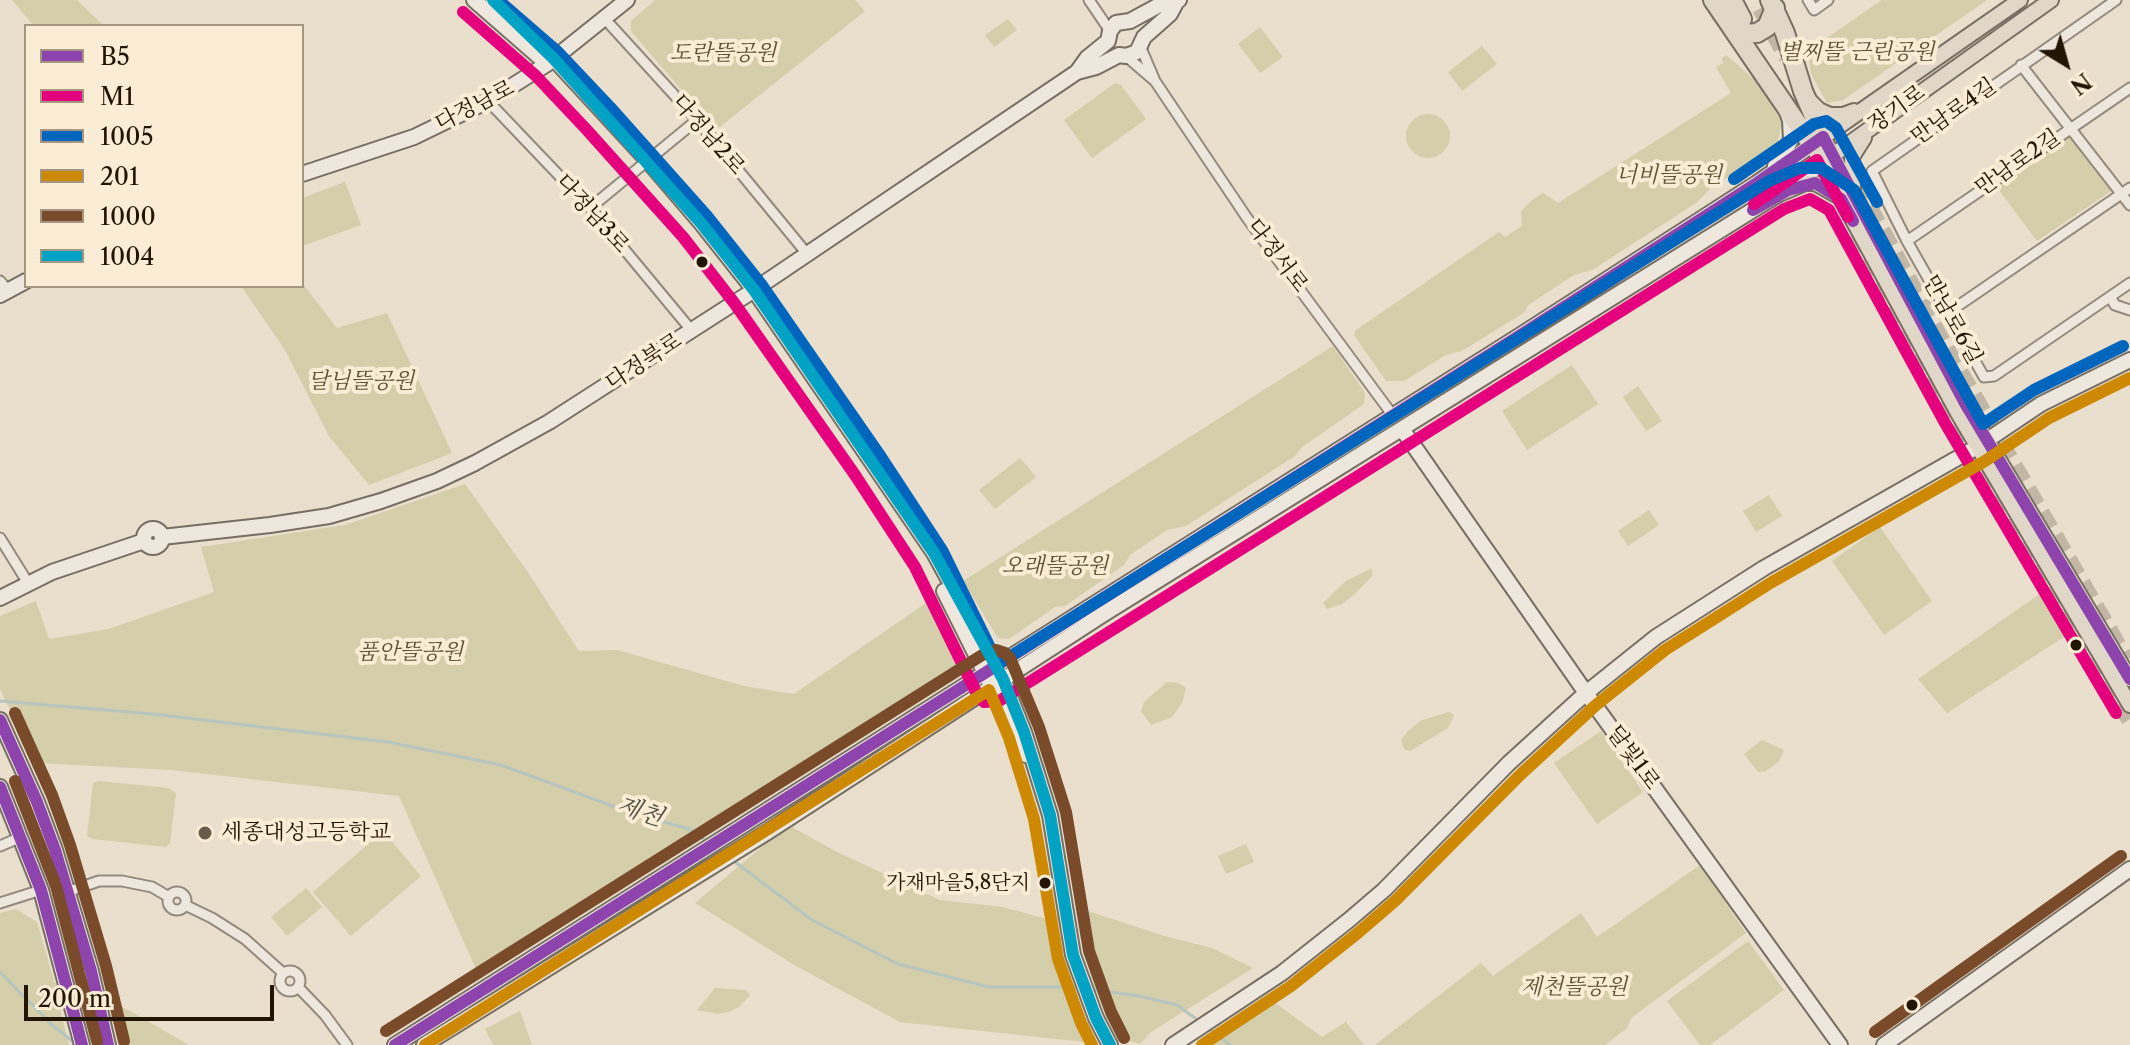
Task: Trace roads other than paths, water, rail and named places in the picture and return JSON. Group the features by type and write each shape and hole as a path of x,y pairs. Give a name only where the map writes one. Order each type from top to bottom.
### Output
{"highway":[{"path":"1713,0 1737,24 1782,100 1818,141"},
{"path":"1732,0 1741,34 1757,33 1767,27 1766,4"},
{"path":"1766,4 1803,91 1818,141"}],"main road":[{"name":"장기로","path":"1818,141 2020,0"},
{"name":"장기로","path":"1828,160 2051,0"},
{"path":"1803,91 1819,110 1830,115 1843,115 1876,102"},
{"path":"1848,196 1852,157 1866,135 1884,118"},
{"path":"1818,141 1982,444 2130,705"},
{"path":"1777,195 1805,183 1815,183 1848,196"},
{"path":"1982,444 2130,679"}],"street":[{"path":"474,0 550,61"},
{"path":"493,0 645,164 751,292 934,553 993,676 1024,732 1050,815 1073,955 1096,1018 1110,1045"},
{"name":"다정남로","path":"304,173 414,137 488,101 550,61 627,0"},
{"path":"1808,0 1814,10 1828,0"},
{"name":"만남로4길","path":"1872,171 2116,0"},
{"path":"1090,1 1117,28 1140,27 1155,81"},
{"path":"1077,72 1117,28 1163,3 1178,1"},
{"path":"1077,72 1123,56 1142,43 1178,1"},
{"name":"다정남2로","path":"605,19 697,120 808,255"},
{"path":"1117,28 1110,47 1155,81"},
{"path":"2021,65 2126,191 2130,205"},
{"name":"다정북로","path":"28,583 101,554 144,541 153,547 162,537 329,516 437,481 475,463 549,422 692,331 1077,72"},
{"name":"다정서로","path":"1155,81 1247,218 1402,429"},
{"name":"만남로2길","path":"1907,241 2130,88"},
{"path":"1757,183 1779,162 1791,140 1790,120 1782,100"},
{"name":"다정남3로","path":"488,101 590,208 692,331"},
{"path":"590,208 697,120"},
{"path":"424,1045 766,833 993,676 1818,141"},
{"path":"395,1045 745,824 1402,429 1828,160"},
{"name":"만남로6길","path":"1872,171 1907,241 1984,377 1989,378 2130,283"},
{"path":"1949,312 2126,191"},
{"path":"3,289 24,282"},
{"path":"2110,297 2115,305 2130,310"},
{"path":"1174,1044 1282,973 1372,900 1509,763 1586,693 1656,637 1764,568 1982,444 2041,404 2130,360"},
{"name":"달빛1로","path":"1402,429 1586,693 1840,1045"},
{"path":"0,538 28,583 0,598"},
{"path":"3,725 37,802 67,892 91,971 108,1045"},
{"path":"0,787 21,837 34,893 82,1045"},
{"path":"0,846 21,837"},
{"path":"1884,1045 2130,869"},
{"path":"67,892 99,881 122,881 152,887 169,897 171,908 181,909 185,905 212,918 245,939 283,973 296,972 300,981 293,991 283,988 280,979 283,973"},
{"path":"0,903 34,893"},
{"path":"298,987 325,1015 347,1045"}],"waterway":[{"name":"제천","path":"0,701 153,714 388,742 501,765 629,812 689,829 709,843"},
{"name":"제천","path":"731,859 812,920 898,964 989,987 1078,987"},
{"path":"0,972 51,1024 77,1045"},
{"name":"제천","path":"1089,989 1177,1005 1199,1021"},
{"name":"제천","path":"1208,1028 1230,1045"}],"tunnel":[{"path":"1761,8 1787,57"},
{"path":"1830,136 1942,342 2126,660"},
{"path":"1853,235 1917,357 2104,681 2130,719"}],"place":[{"name":"세종대성고등학교","path":"205,833"},
{"name":"가재마을5,8단지","path":"1045,883"}],"park label":[{"name":"별찌뜰 근린공원","path":"1857,53"},
{"name":"도란뜰공원","path":"723,54"},
{"name":"너비뜰공원","path":"1669,176"},
{"name":"달님뜰공원","path":"361,382"},
{"name":"오래뜰공원","path":"1055,567"},
{"name":"품안뜰공원","path":"410,653"},
{"name":"제천뜰공원","path":"1574,988"}]}
